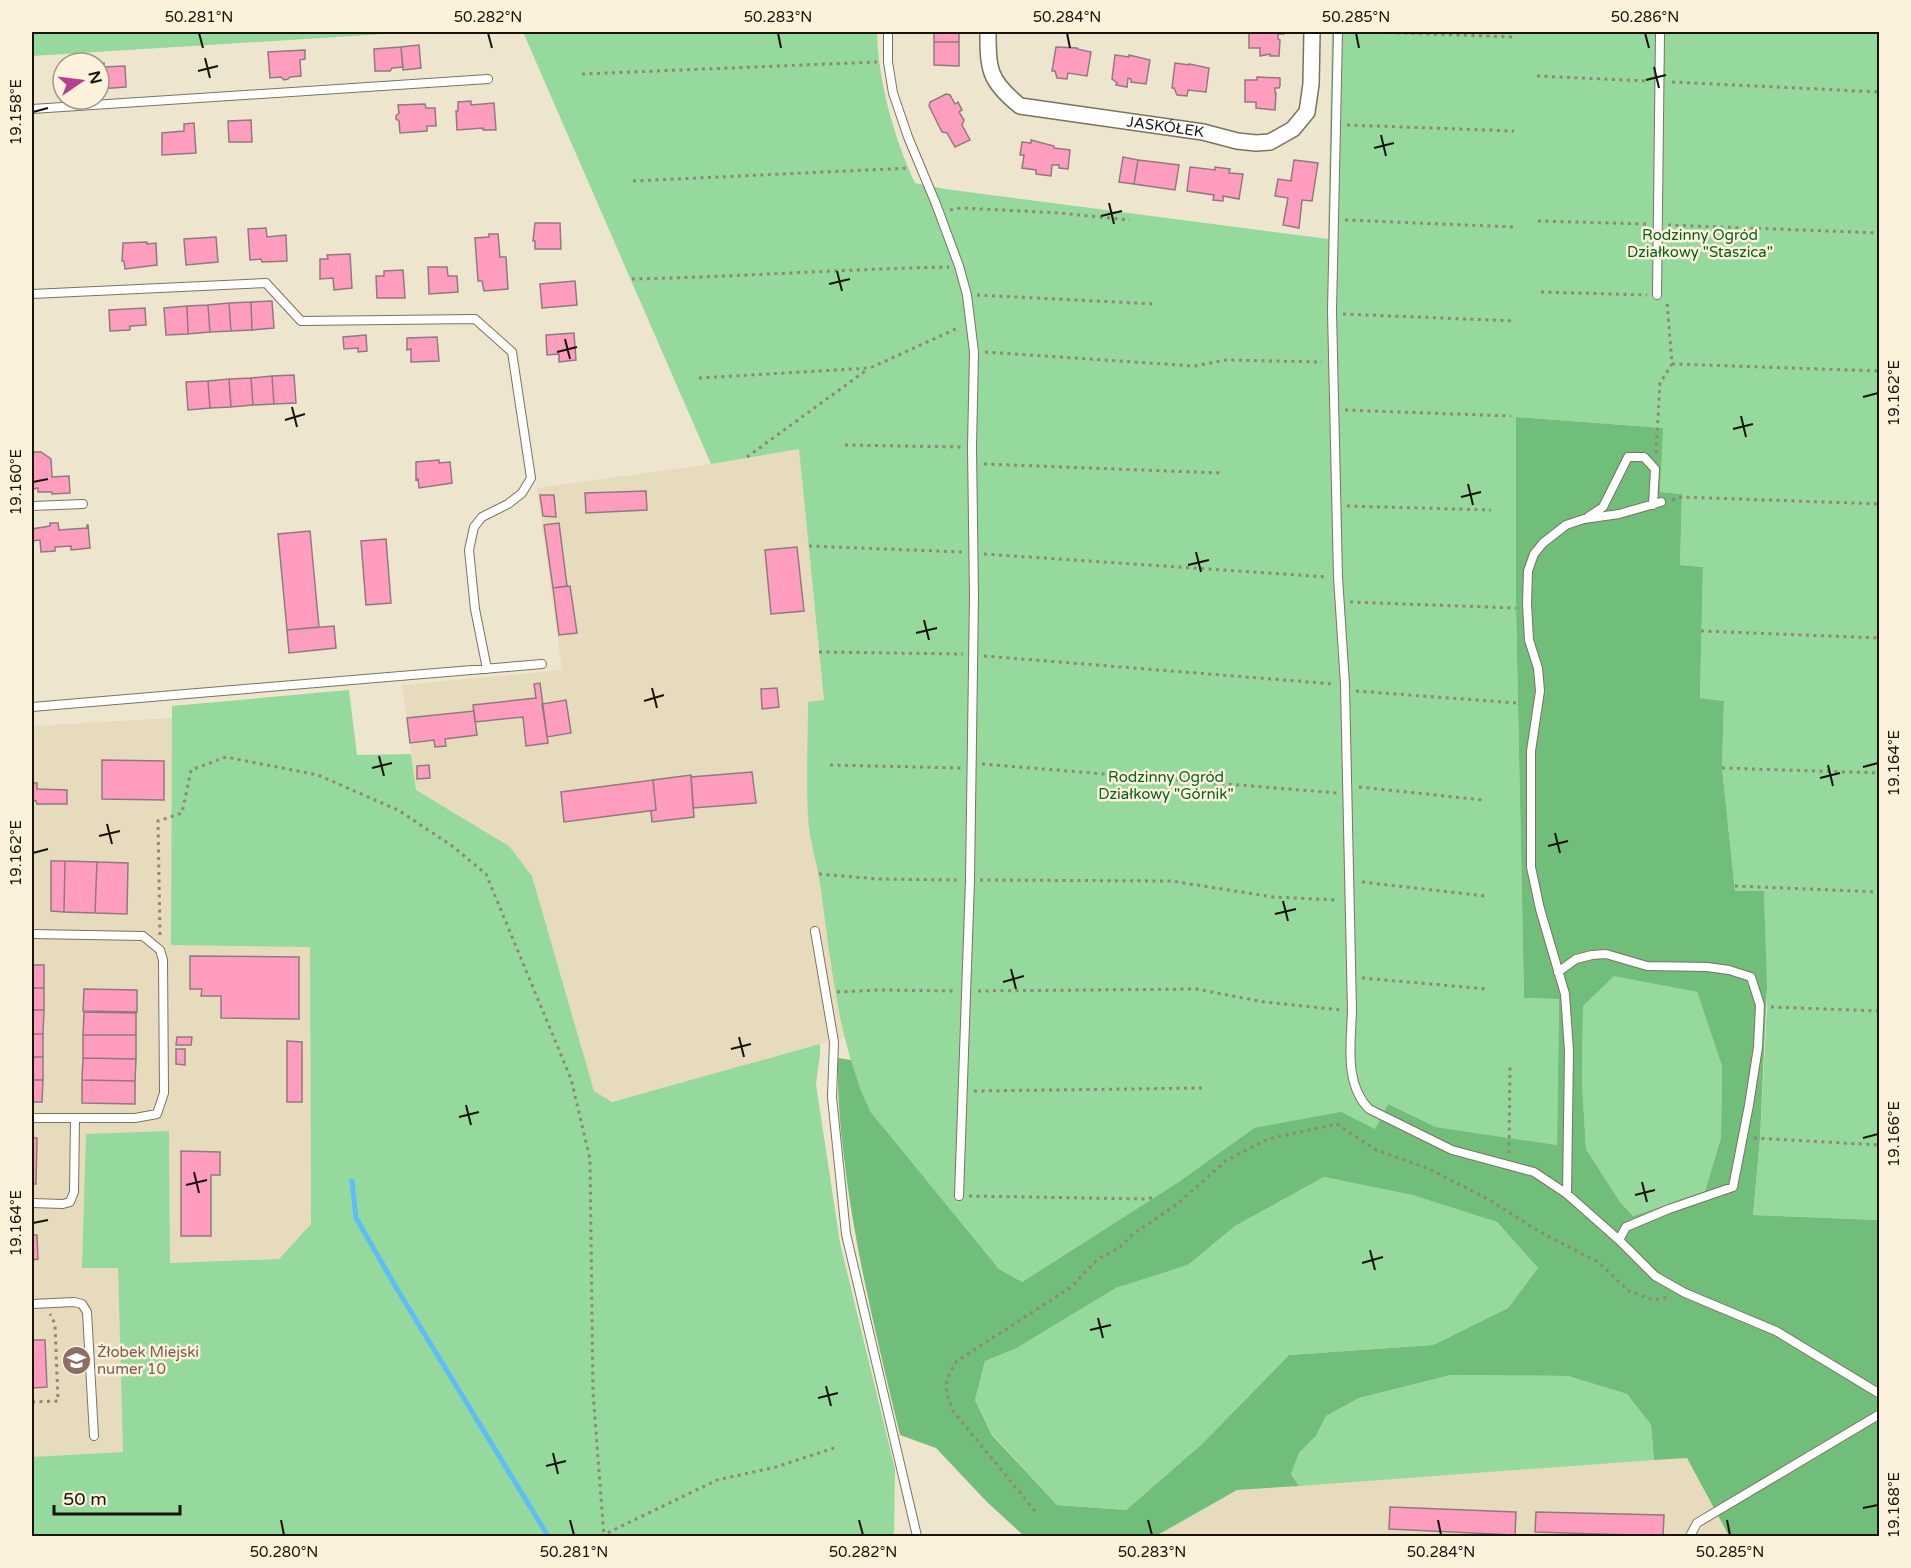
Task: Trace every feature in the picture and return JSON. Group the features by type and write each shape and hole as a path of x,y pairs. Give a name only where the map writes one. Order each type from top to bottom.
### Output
{"street":[{"name":"JASKÓŁEK","path":"988,32 988,59 994,79 1020,106 1203,132 1256,143 1270,142 1293,129 1307,112 1311,84 1312,32"}],"lane":[{"path":"888,32 888,62 893,93 959,266 967,295 974,352 970,880 959,1196"},
{"path":"1338,32 1332,314 1336,505 1339,602 1346,688 1352,1011 1350,1064 1361,1101 1369,1109 1452,1150 1534,1172 1567,1194 1655,1276 1685,1293 1776,1331 1880,1395"},
{"path":"1657,295 1660,32"},
{"path":"32,109 488,79"},
{"path":"32,294 266,283 300,321 475,319 512,352 531,478 522,494 482,517 474,527 469,549 476,609 487,669"},
{"path":"1567,1194 1569,1051 1565,994 1540,909 1532,867 1531,751 1540,691 1538,668 1529,640 1528,572 1534,554 1543,543 1566,525 1657,504 1655,469 1644,457 1629,457 1603,507 1584,519"},
{"path":"32,506 83,504"},
{"path":"32,707 542,664"},
{"path":"815,931 834,1042 832,1097 846,1233 917,1536"},
{"path":"32,934 143,936 160,950 163,960 164,1093 157,1114 135,1118 32,1118"},
{"path":"1558,972 1576,959 1606,954 1647,966 1707,967 1729,970 1751,977 1760,1005 1758,1047 1733,1187 1669,1209 1626,1227 1619,1240"},
{"path":"32,1203 63,1204 70,1202 74,1192 75,1118"},
{"path":"32,1304 74,1302 82,1304 87,1312 94,1436"},
{"path":"1690,1536 1697,1523 1880,1414"}],"path":[{"path":"1374,32 1514,37"},
{"path":"582,75 879,62"},
{"path":"1537,76 1880,92"},
{"path":"1336,124 1514,131"},
{"path":"633,181 908,168"},
{"path":"961,208 1060,213 1130,220"},
{"path":"1334,220 1515,226"},
{"path":"1538,221 1880,233"},
{"path":"632,279 959,266"},
{"path":"1541,292 1657,295 1668,302 1672,364 1660,384 1655,469"},
{"path":"967,295 1156,304"},
{"path":"1332,314 1515,321"},
{"path":"747,458 870,368 970,323"},
{"path":"974,352 1195,366 1226,360 1333,362"},
{"path":"1672,364 1880,371"},
{"path":"699,378 870,368"},
{"path":"1334,410 1511,416"},
{"path":"845,445 972,447"},
{"path":"973,464 1220,473"},
{"path":"1657,504 1682,497 1880,504"},
{"path":"1336,505 1491,510"},
{"path":"809,546 973,553 1338,578"},
{"path":"1339,602 1516,608"},
{"path":"1701,631 1880,638"},
{"path":"819,652 973,655 1517,703"},
{"path":"160,950 158,821 182,813 191,770 226,757 318,776 398,810 451,845 486,874 571,1079 590,1159 593,1393 603,1536 717,1480 776,1467 834,1449"},
{"path":"831,765 972,766 1484,800"},
{"path":"1722,768 1880,773"},
{"path":"819,874 879,879 1171,882 1273,897 1349,900"},
{"path":"1348,881 1485,896"},
{"path":"1735,886 1880,892"},
{"path":"1351,978 1487,989"},
{"path":"835,992 1196,989 1264,1002 1352,1011"},
{"path":"1760,1005 1880,1011"},
{"path":"1509,1155 1510,1064"},
{"path":"963,1091 1204,1088"},
{"path":"1035,1511 953,1411 946,1392 946,1378 957,1361 1071,1287 1098,1259 1119,1248 1133,1234 1177,1204 1227,1161 1268,1139 1337,1124 1376,1150 1436,1173 1486,1198 1540,1232 1598,1262 1629,1291 1653,1300 1685,1293"},
{"path":"1743,1136 1760,1140 1880,1145"},
{"path":"959,1196 1145,1199 1156,1197"},
{"path":"32,1402 58,1401 55,1324 48,1312"}],"shaded area":[{"path":"799,448 824,701 808,703 808,818 819,874 835,992 846,1037 611,1102 594,1091 532,876 509,846 416,790 402,685 562,670 537,488 711,464"},
{"path":"172,718 171,945 310,946 311,1224 279,1259 170,1263 169,1131 82,1268 118,1268 123,1452 32,1457 32,726"},
{"path":"1687,1457 1729,1536 1157,1536 1237,1490"}],"green space":[{"path":"32,32 416,32 111,51 51,51 51,55 32,56"},
{"name":"Rodzinny Ogród Działkowy \"Górnik\"","path":"523,32 877,32 880,70 888,109 915,183 945,189 1328,239 1332,32 1879,32 1879,1220 1753,1215 1760,1139 1767,1006 1764,892 1735,891 1722,768 1724,701 1700,698 1703,567 1680,565 1682,494 1660,492 1662,428 1517,417 1516,608 1524,998 1559,999 1557,1145 1436,1127 1388,1104 1375,1129 1254,1128 1177,1183 1022,1282 999,1269 870,1111 850,1057 837,1000 808,817 808,702 824,700 799,449 711,464"},
{"path":"1516,417 1663,428 1660,492 1682,494 1680,565 1703,567 1700,698 1724,701 1722,768 1735,891 1764,891 1767,986 1760,1139 1753,1215 1879,1220 1879,1536 1729,1536 1687,1458 1654,1460 1651,1425 1627,1394 1568,1376 1451,1375 1359,1398 1326,1416 1316,1436 1299,1453 1291,1474 1299,1486 1237,1490 1156,1536 1024,1536 987,1502 936,1448 900,1435 854,1228 841,1133 838,1058 851,1060 870,1111 999,1269 1022,1282 1177,1183 1254,1128 1341,1112 1375,1129 1388,1104 1436,1127 1557,1145 1559,999 1524,998 1516,608","holes":["1614,976 1697,992 1722,1066 1721,1138 1705,1191 1633,1216 1620,1202 1586,1149 1582,1083 1583,1006","1324,1177 1412,1195 1497,1222 1538,1268 1508,1308 1433,1345 1289,1355 1202,1444 1126,1510 1057,1505 992,1435 975,1400 985,1361 1015,1349 1116,1288 1188,1265 1235,1226"]},
{"path":"349,690 357,755 411,754 416,790 509,846 532,876 594,1091 612,1102 820,1044 816,1084 840,1243 895,1469 894,1536 32,1536 32,1457 123,1452 118,1268 82,1268 86,1134 169,1131 170,1263 279,1259 311,1224 310,947 171,945 172,706"},
{"path":"1614,975 1697,992 1722,1066 1721,1138 1705,1191 1633,1216 1620,1202 1586,1149 1582,1083 1583,1006"},
{"path":"1324,1177 1412,1195 1497,1222 1538,1268 1508,1308 1433,1345 1289,1355 1202,1444 1126,1510 1057,1505 992,1434 975,1400 985,1361 1015,1349 1116,1288 1188,1265 1235,1226"},
{"path":"1451,1375 1568,1376 1627,1394 1651,1425 1654,1460 1299,1486 1291,1474 1299,1453 1316,1436 1326,1416 1359,1398"}],"building":[{"path":"934,32 959,32 959,42 934,42"},
{"path":"1249,32 1284,32 1284,34 1278,34 1279,56 1270,56 1270,54 1260,56 1260,48 1249,48"},
{"path":"934,42 959,42 959,66 934,65"},
{"path":"419,45 421,68 403,70 401,47"},
{"path":"401,47 403,67 392,68 390,71 375,71 374,49"},
{"path":"1056,47 1077,48 1091,52 1087,76 1068,73 1067,79 1057,78 1055,71 1052,71"},
{"path":"305,50 305,59 300,60 301,76 284,80 281,77 270,78 268,52"},
{"path":"1115,55 1129,57 1129,55 1150,60 1146,84 1131,82 1128,78 1127,87 1116,85 1117,83 1112,79"},
{"path":"1175,63 1209,68 1206,92 1188,90 1187,96 1177,95 1172,88"},
{"path":"125,66 126,87 111,88 111,67"},
{"path":"1257,77 1280,78 1279,88 1275,88 1275,110 1256,108 1256,102 1245,102 1245,80 1257,80"},
{"path":"946,94 950,95 955,104 958,102 962,110 959,112 964,120 962,125 970,140 955,147 947,133 942,132 929,106 930,102"},
{"path":"471,101 471,105 494,103 496,130 483,130 483,128 457,130 458,102"},
{"path":"425,104 426,108 435,108 436,126 427,126 427,131 400,133 399,121 396,119 399,113 398,105"},
{"path":"251,120 252,142 229,142 228,121"},
{"path":"194,123 196,153 162,155 162,133 184,131 184,124"},
{"path":"1031,140 1054,146 1054,148 1070,150 1068,169 1052,165 1051,176 1036,174 1036,170 1022,168 1024,155 1020,155 1022,142 1031,143"},
{"path":"1123,157 1138,160 1134,184 1119,182"},
{"path":"1138,160 1179,165 1175,190 1134,184"},
{"path":"1294,160 1318,163 1312,201 1302,200 1299,228 1283,225 1288,198 1275,196 1278,179 1291,181"},
{"path":"1190,167 1215,170 1215,167 1230,169 1229,173 1243,174 1239,199 1223,196 1223,201 1213,200 1214,195 1187,191"},
{"path":"535,223 560,223 561,249 535,249 535,241 533,241"},
{"path":"266,228 267,237 286,235 287,261 250,260 248,229"},
{"path":"489,234 498,234 500,257 506,257 508,289 484,291 482,281 478,281 475,238 489,237"},
{"path":"216,237 218,262 186,265 184,239"},
{"path":"147,242 147,244 156,243 157,265 125,269 124,261 122,261 123,243"},
{"path":"350,254 352,288 334,290 333,278 320,279 320,259 328,259 327,255"},
{"path":"428,267 447,267 448,276 457,276 458,292 429,294"},
{"path":"403,270 405,298 377,298 376,276 384,276 384,271"},
{"path":"575,281 577,305 542,308 540,284"},
{"path":"272,301 274,328 252,330 251,302"},
{"path":"251,302 252,330 231,331 229,303"},
{"path":"229,303 231,331 210,332 208,305"},
{"path":"208,305 210,332 188,334 187,306"},
{"path":"187,306 188,334 166,335 164,308"},
{"path":"145,308 146,325 130,326 130,330 110,331 109,310"},
{"path":"574,333 576,360 559,362 559,354 547,355 546,335"},
{"path":"366,335 367,351 358,352 358,348 344,349 343,337"},
{"path":"437,337 439,361 411,362 411,349 407,350 407,338"},
{"path":"294,375 296,403 274,404 272,376"},
{"path":"272,376 274,404 253,405 251,378"},
{"path":"251,378 253,405 231,407 229,379"},
{"path":"229,379 231,407 210,408 208,381"},
{"path":"208,381 210,408 188,410 186,382"},
{"path":"32,452 41,452 51,459 52,477 69,476 70,493 38,492 38,488 33,489 32,493"},
{"path":"439,460 439,463 450,462 452,483 419,488 418,479 416,480 416,462"},
{"path":"646,491 647,510 586,513 585,493"},
{"path":"540,495 554,495 556,517 543,516"},
{"path":"50,523 58,523 59,530 87,528 88,525 90,548 71,550 71,546 55,547 55,551 41,552 40,540 32,541 32,529 50,526"},
{"path":"559,523 567,586 553,588 544,525"},
{"path":"310,531 319,627 287,630 278,534"},
{"path":"386,539 391,603 366,605 361,541"},
{"path":"797,547 804,611 771,614 765,550"},
{"path":"570,586 577,633 559,635 553,588"},
{"path":"334,626 336,648 289,653 287,630"},
{"path":"540,683 548,743 526,746 523,717 475,722 473,705 536,698 534,684"},
{"path":"777,688 779,707 762,709 761,689"},
{"path":"566,700 571,733 547,737 542,704"},
{"path":"474,711 477,735 445,739 446,746 435,747 434,740 410,743 407,718"},
{"path":"102,760 164,761 164,800 102,799"},
{"path":"429,765 430,778 417,779 417,766"},
{"path":"752,772 756,803 693,808 691,777"},
{"path":"691,775 694,817 652,822 651,811 656,810 653,780"},
{"path":"653,780 656,810 564,822 561,792"},
{"path":"32,783 37,783 37,789 67,790 67,804 37,804 32,800"},
{"path":"51,861 65,861 64,912 51,911"},
{"path":"65,861 97,862 95,913 64,912"},
{"path":"97,862 128,863 127,914 95,913"},
{"path":"190,956 299,957 299,1019 221,1018 221,996 201,996 202,989 190,989"},
{"path":"32,965 44,965 44,988 32,988"},
{"path":"32,988 44,988 44,1010 32,1010"},
{"path":"84,989 137,990 137,1012 83,1011"},
{"path":"32,1010 44,1010 43,1034 32,1034"},
{"path":"84,1012 136,1013 136,1035 83,1035"},
{"path":"32,1034 43,1034 43,1057 32,1057"},
{"path":"83,1035 136,1035 136,1059 83,1058"},
{"path":"177,1037 192,1037 191,1045 176,1045"},
{"path":"287,1041 302,1042 302,1102 287,1102"},
{"path":"176,1049 185,1049 185,1065 176,1064"},
{"path":"32,1057 43,1057 43,1080 32,1080"},
{"path":"83,1058 136,1059 135,1081 82,1080"},
{"path":"32,1080 43,1080 42,1102 32,1102"},
{"path":"82,1080 135,1081 135,1104 82,1103"},
{"path":"32,1138 37,1138 36,1184 32,1184"},
{"path":"181,1151 220,1152 220,1175 211,1175 211,1236 181,1236"},
{"path":"32,1235 37,1235 38,1259 32,1260"},
{"path":"32,1340 45,1340 47,1387 32,1388"},
{"path":"1390,1507 1516,1512 1515,1535 1389,1529"},
{"path":"1536,1512 1664,1515 1663,1536 1535,1532"}],"waterway":[{"path":"352,1181 356,1218 548,1536"}],"place":[{"name":"Żłobek Miejski numer 10","path":"76,1361"}],"park label":[{"name":"Rodzinny Ogród Działkowy \"Staszica\"","path":"1700,244"}]}
